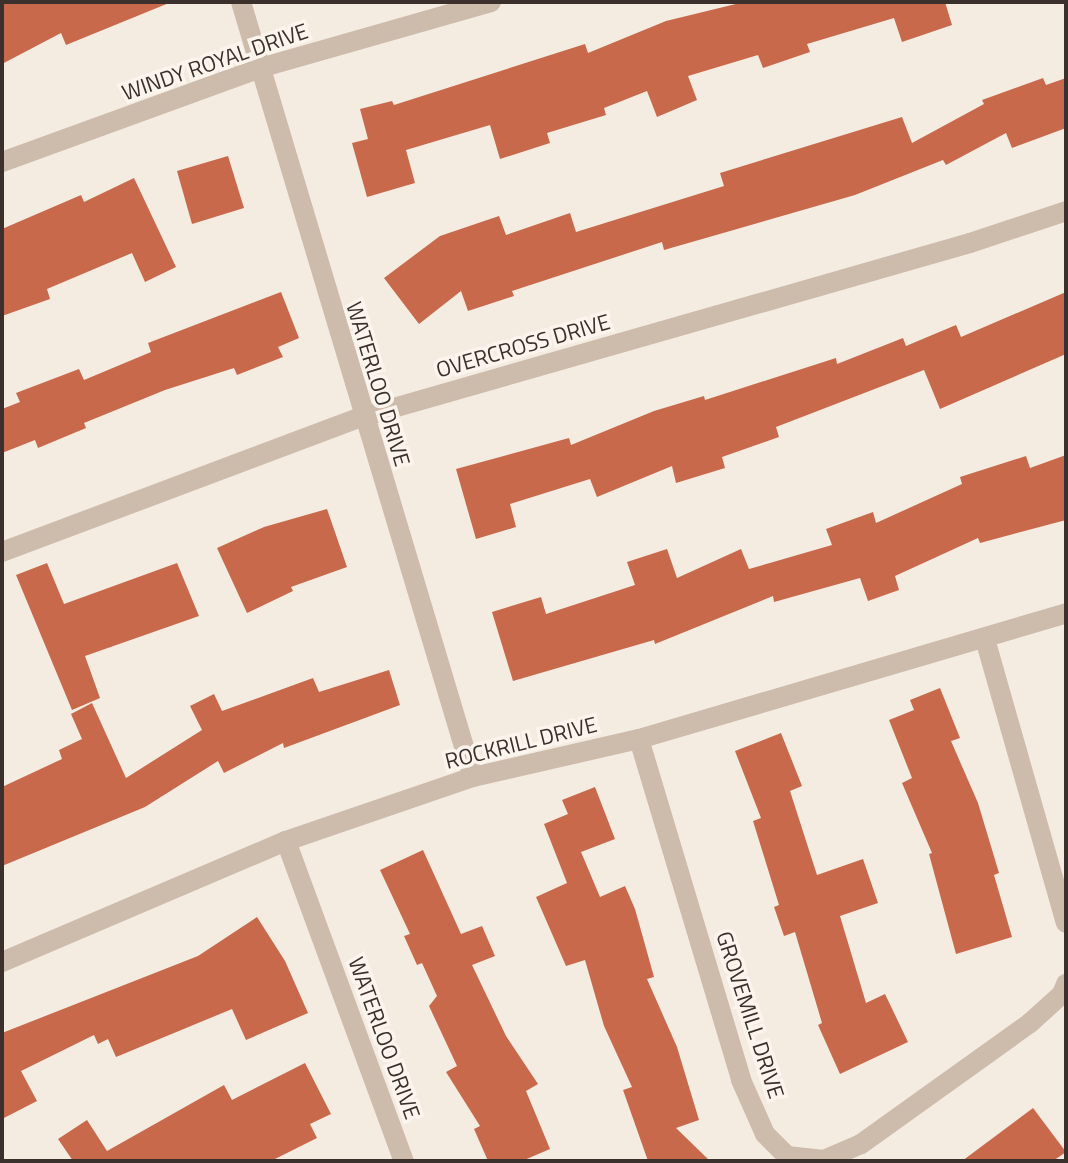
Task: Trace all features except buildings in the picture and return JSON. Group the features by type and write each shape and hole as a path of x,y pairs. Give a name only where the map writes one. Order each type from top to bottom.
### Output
{"street":[{"name":"WATERLOO DRIVE","path":"241,2 362,417 473,777"},
{"name":"WINDY ROYAL DRIVE","path":"2,162 260,68 491,2"},
{"name":"OVERCROSS DRIVE","path":"2,552 362,417 955,247 1066,211"},
{"name":"ROCKRILL DRIVE","path":"2,962 286,841 473,777 639,739 1066,613"},
{"path":"985,639 1066,923"},
{"name":"GROVEMILL DRIVE","path":"639,739 741,1080 765,1134 787,1156 824,1160 861,1144 1030,1023 1062,994 1066,984"},
{"name":"WATERLOO DRIVE","path":"286,841 404,1161"}]}
